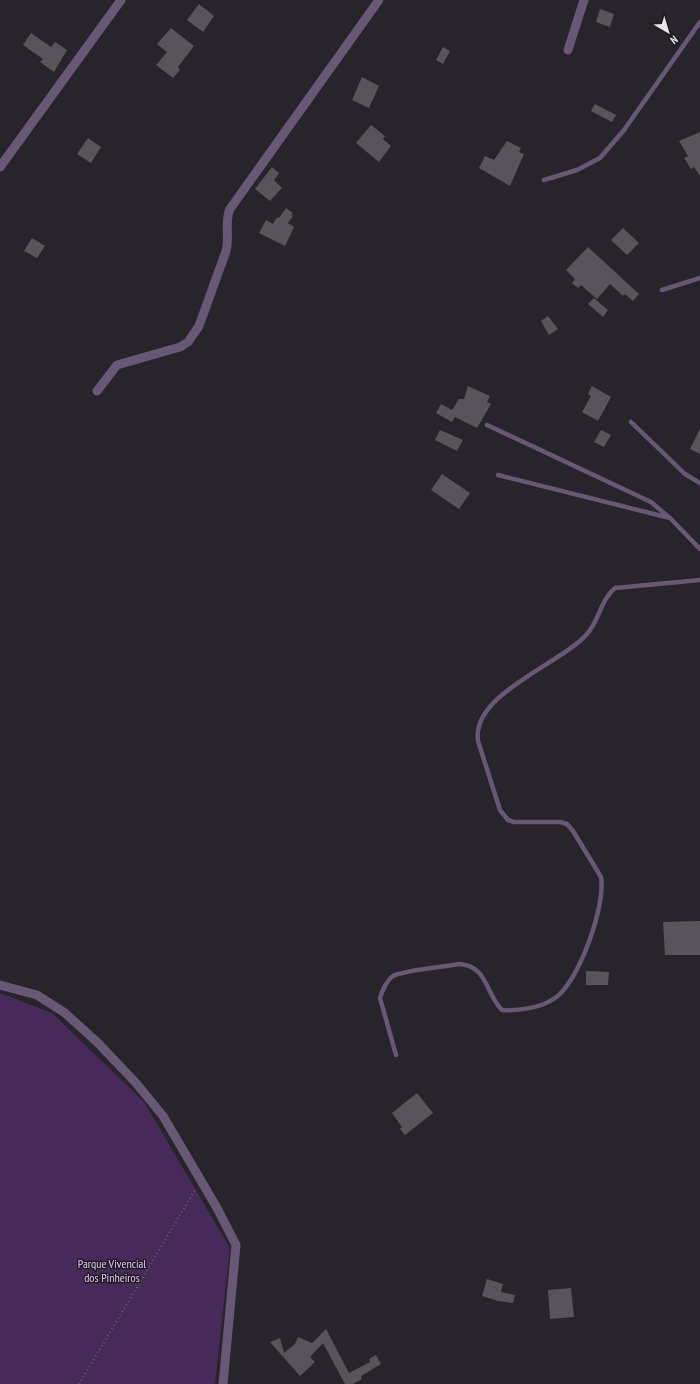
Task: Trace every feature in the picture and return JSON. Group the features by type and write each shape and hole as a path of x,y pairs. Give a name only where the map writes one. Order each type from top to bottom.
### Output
{"street":[{"path":"0,167 121,0"},
{"path":"97,391 117,365 180,347 194,334 199,326 228,245 227,220 230,209 379,0"},
{"path":"568,50 584,0"},
{"path":"0,985 37,995 65,1014 98,1043 136,1083 163,1116 201,1180 236,1245 223,1384"}],"lane":[{"path":"544,180 577,170 600,158 624,130 700,22"},
{"path":"662,290 700,278"},
{"path":"631,422 685,474 700,483"},
{"path":"487,425 641,497 659,507 700,548"},
{"path":"498,475 671,519"},
{"path":"396,1055 380,998 382,990 392,977 405,973 459,964 468,965 478,970 485,980 495,1003 502,1010 517,1011 540,1004 554,998 563,991 571,980 589,939 598,913 602,886 601,877 569,826 560,822 514,822 508,820 500,810 478,741 477,734 482,719 494,703 518,683 580,641 592,627 609,594 615,588 700,580"}],"path":[{"path":"79,1384 201,1180"}],"green space":[{"name":"Parque Vivencial dos Pinheiros","path":"0,993 52,1013 144,1102 230,1248 215,1384 0,1384"}],"building":[{"path":"199,4 214,16 203,32 187,20"},
{"path":"600,9 614,14 610,27 596,22"},
{"path":"171,28 194,46 178,67 180,70 173,78 156,65 167,52 157,44"},
{"path":"31,33 51,47 55,42 67,50 54,72 40,62 43,59 23,45"},
{"path":"443,47 450,51 443,64 436,60"},
{"path":"362,77 379,86 369,108 352,100"},
{"path":"595,104 616,115 612,122 591,111"},
{"path":"371,125 385,136 383,139 391,146 379,162 356,143"},
{"path":"700,132 700,176 694,167 691,169 684,158 688,156 679,141"},
{"path":"88,138 101,147 91,163 77,154"},
{"path":"507,141 521,148 519,152 524,154 510,186 479,168 485,156 494,160"},
{"path":"272,167 279,173 274,180 282,188 270,201 255,189"},
{"path":"286,208 293,213 291,215 293,216 288,223 294,227 285,246 259,233 266,220 273,224 277,217 279,218"},
{"path":"623,228 639,243 627,255 611,240"},
{"path":"32,238 45,246 37,258 24,251"},
{"path":"588,247 639,294 633,301 625,294 623,296 610,284 597,299 581,285 578,288 572,283 575,279 566,270"},
{"path":"594,298 608,310 603,317 588,304"},
{"path":"548,316 558,329 549,335 541,321"},
{"path":"468,386 490,396 487,402 491,404 477,428 455,417 452,422 436,413 441,404 452,410 459,399 464,399"},
{"path":"592,386 611,397 598,421 582,412 591,396 588,394"},
{"path":"700,429 700,454 690,449"},
{"path":"440,430 463,440 457,451 435,440"},
{"path":"601,430 611,435 604,447 594,442"},
{"path":"442,474 470,493 459,509 431,490"},
{"path":"700,921 700,955 665,955 663,922"},
{"path":"586,971 609,972 608,985 586,985"},
{"path":"417,1093 433,1113 405,1135 400,1129 402,1127 392,1113"},
{"path":"487,1279 503,1284 501,1292 515,1295 513,1303 498,1301 482,1296"},
{"path":"571,1288 574,1317 550,1319 548,1290"},
{"path":"326,1329 349,1373 370,1362 369,1359 376,1355 381,1364 361,1376 362,1379 353,1384 345,1384 323,1343 310,1357 315,1362 300,1376 270,1342 280,1338 284,1353 295,1344 298,1337 312,1343"}]}
